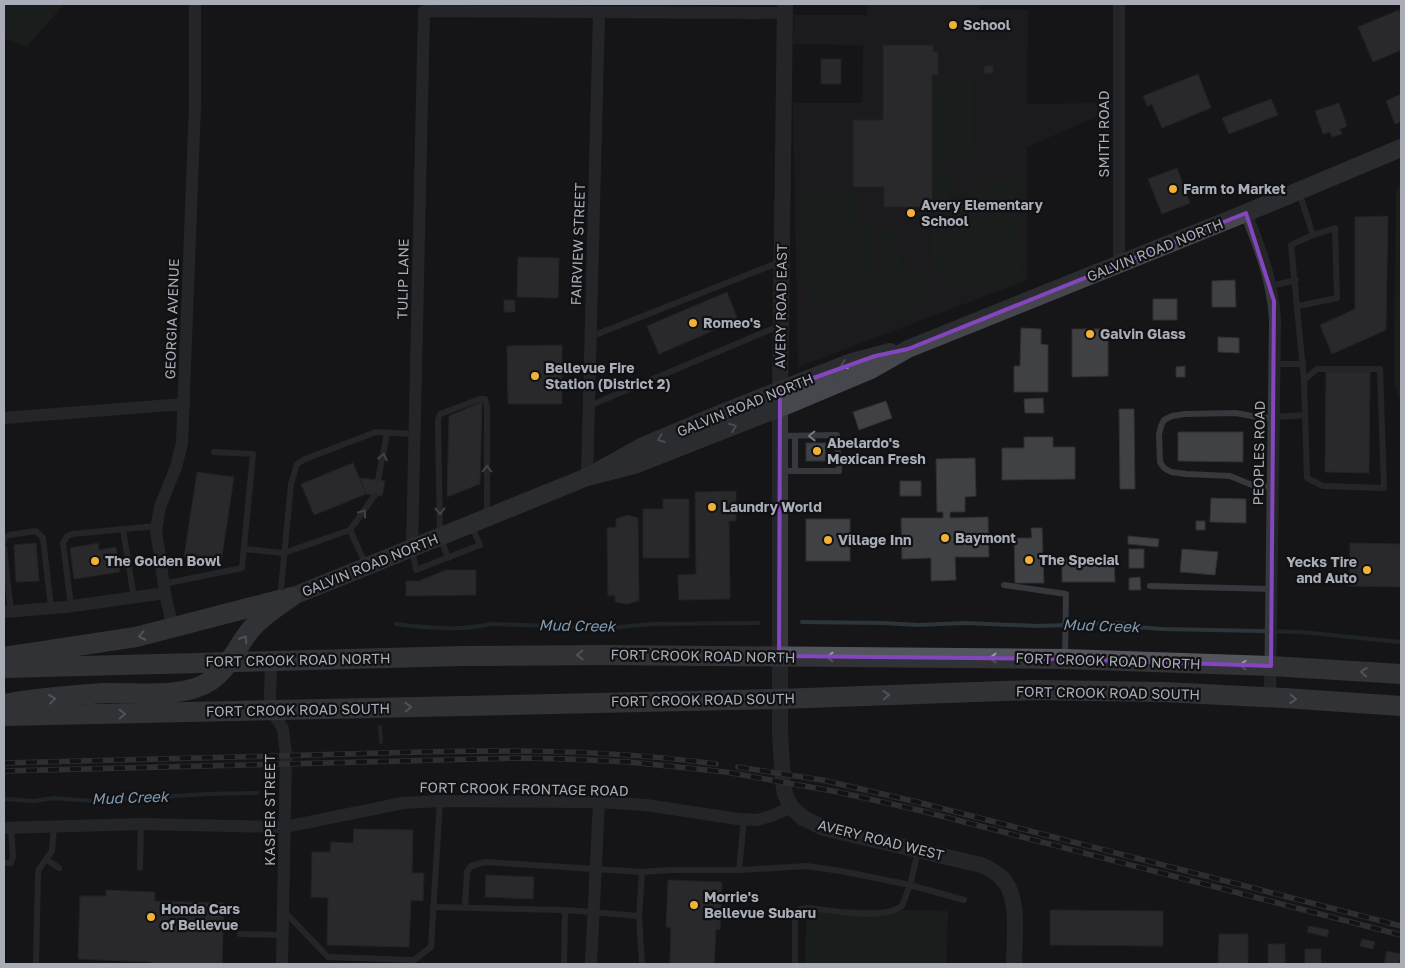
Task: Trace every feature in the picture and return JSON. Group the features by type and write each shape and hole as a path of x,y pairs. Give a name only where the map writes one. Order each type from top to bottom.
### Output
{"main road":[{"name":"GALVIN ROAD NORTH","path":"587,477 634,465 780,408 871,370 908,349 1246,213 1401,148"},
{"name":"GALVIN ROAD NORTH","path":"285,599 587,477 643,446 780,390 849,363 908,349"},
{"path":"4,657 87,646 136,637 285,599"},
{"path":"4,704 106,694 174,692 201,687 212,680 229,662 251,629 285,599"},
{"name":"FORT CROOK ROAD NORTH","path":"4,668 271,660 604,655 1065,659 1271,666 1401,674"},
{"name":"FORT CROOK ROAD SOUTH","path":"4,716 779,699 1035,690 1163,692 1401,706"}],"street":[{"name":"GEORGIA AVENUE","path":"173,629 157,546 156,526 160,507 179,458 182,442 196,106 195,4"},
{"name":"SMITH ROAD","path":"1119,4 1119,264"},
{"path":"599,12 785,8"},
{"name":"AVERY ROAD EAST","path":"779,699 779,656 788,471 787,436 780,408 785,8"},
{"name":"TULIP LANE","path":"412,548 424,11 599,12"},
{"name":"FAIRVIEW STREET","path":"587,477 599,12"},
{"name":"PEOPLES ROAD","path":"1246,213 1266,266 1274,310 1270,698"},
{"path":"4,418 184,404"},
{"path":"7,612 134,598 164,588"},
{"name":"KASPER STREET","path":"271,660 270,696 272,711 283,729 285,738 282,964"},
{"path":"779,699 782,773 785,794 791,807"},
{"name":"FORT CROOK FRONTAGE ROAD","path":"8,828 141,824 285,827 403,803 440,801 599,802 757,820 791,807"},
{"path":"591,964 599,802"},
{"name":"AVERY ROAD WEST","path":"791,807 803,818 824,828 981,864 1002,878 1009,889 1014,904 1014,964"}],"lane":[{"path":"1299,191 1313,235"},
{"path":"1298,306 1337,298 1335,228 1291,245 1303,364 1307,478 1323,486 1384,488 1380,369 1317,369 1304,380"},
{"path":"590,337 782,262"},
{"path":"1271,286 1296,280"},
{"path":"589,406 781,325"},
{"path":"1274,364 1303,364"},
{"path":"448,558 440,536 438,420 440,414 480,399 485,399 487,407 487,517"},
{"path":"1273,486 1257,487 1230,476 1171,472 1164,468 1160,462 1159,435 1161,426 1164,420 1172,416 1185,414 1236,413 1262,418 1305,415"},
{"path":"285,599 284,554 290,484 296,464 304,458 376,432 415,434"},
{"path":"378,480 387,433"},
{"path":"787,436 837,435 839,471 788,471"},
{"path":"164,588 242,568 253,454 214,452"},
{"path":"244,549 284,554 350,530 375,495"},
{"path":"412,548 416,570 480,545 471,524"},
{"path":"71,606 64,543 64,539 67,536 156,526"},
{"path":"124,529 134,598"},
{"path":"350,530 366,566"},
{"path":"4,541 4,538 8,535 36,531 43,538 51,608"},
{"path":"4,548 7,612"},
{"path":"1004,585 1066,594 1065,659"},
{"path":"1150,586 1272,589"},
{"path":"283,910 328,957 414,960 431,947 440,801"},
{"path":"739,870 744,819"},
{"path":"140,868 141,824"},
{"path":"36,964 38,875 39,870 52,851 54,826"},
{"path":"4,863 11,863 13,857 8,828"},
{"path":"795,964 795,921 798,910 807,908 865,913 889,912 902,906 910,885 918,850"},
{"path":"47,860 59,868"},
{"path":"465,908 467,872 471,866 486,862 642,872 739,870 807,866 910,885 964,900"},
{"path":"642,872 639,916 642,964"},
{"path":"434,907 565,910 639,916"},
{"path":"564,964 565,910"},
{"path":"240,934 282,935"}],"highlighted area":[{"path":"1246,213 1274,301 1271,666 1065,659 779,656 780,390 875,356 908,349"}],"shaded area":[{"path":"4,4 64,4 27,47 4,38"},
{"name":"Avery Elementary School","path":"867,4 979,4 980,10 1028,10 1027,104 1111,103 1112,110 1027,147 1027,280 798,367 793,103 862,103 863,45 793,44 794,15 867,15"},
{"path":"943,77 972,77 972,148 933,174 949,175 949,219 959,204 984,185 1017,176 1017,229 1021,270 1012,283 984,293 948,285 931,261 932,85 943,85"},
{"path":"1401,183 1401,405 1394,382 1396,190"},
{"path":"808,187 838,187 839,191 857,192 857,223 874,223 874,276 864,276 876,283 883,278 879,239 887,231 895,235 904,273 922,278 928,298 914,309 889,321 878,318 871,302 811,304 810,277 800,276 800,193"},
{"path":"807,908 948,911 946,964 805,964"}],"building":[{"path":"1399,10 1401,16 1401,50 1373,62 1358,27"},
{"path":"883,45 933,45 933,52 938,52 938,75 932,75 932,207 884,207 884,187 853,187 853,120 883,120"},
{"path":"821,59 841,59 841,84 821,84"},
{"path":"984,66 993,66 993,73 984,74"},
{"path":"1198,74 1211,108 1162,128 1152,104 1147,106 1143,96"},
{"path":"1401,94 1401,122 1395,124 1386,101"},
{"path":"1271,99 1278,115 1229,134 1222,118"},
{"path":"1339,103 1347,126 1340,129 1342,134 1332,137 1330,132 1323,134 1315,111"},
{"path":"1177,168 1190,203 1162,214 1148,179"},
{"path":"1388,216 1386,330 1332,354 1320,325 1355,309 1355,217"},
{"path":"518,257 559,258 558,298 517,297"},
{"path":"1235,280 1236,307 1212,307 1212,281"},
{"name":"Romeo's","path":"727,292 738,320 659,354 647,326"},
{"path":"1153,299 1177,299 1177,320 1153,320"},
{"path":"504,300 515,300 515,312 504,312"},
{"path":"1021,328 1041,329 1041,344 1048,345 1048,392 1014,392 1014,366 1020,366"},
{"path":"1072,329 1108,329 1108,376 1072,377"},
{"path":"1218,337 1239,338 1239,353 1218,352"},
{"path":"562,345 562,404 508,404 507,346"},
{"path":"1185,366 1185,377 1176,377 1176,367"},
{"path":"1326,372 1370,372 1369,473 1325,472"},
{"path":"1043,398 1044,413 1025,413 1024,399"},
{"path":"886,401 892,418 859,430 853,412"},
{"path":"482,402 480,484 447,497 449,416"},
{"path":"1119,409 1134,409 1135,489 1120,489"},
{"path":"1178,432 1243,432 1243,462 1178,461"},
{"path":"1024,437 1053,437 1053,447 1075,447 1075,479 1002,480 1002,448 1024,448"},
{"path":"806,443 826,443 825,461 806,461"},
{"name":"Baymont","path":"975,458 976,496 965,497 965,512 950,512 950,518 988,517 989,557 955,557 956,580 931,581 931,558 902,559 901,518 943,518 943,512 937,512 936,459"},
{"path":"353,463 366,494 314,515 301,484"},
{"path":"197,472 234,477 221,563 184,557"},
{"path":"360,478 385,481 382,496 366,494"},
{"path":"900,481 921,481 921,496 900,496"},
{"path":"736,491 736,521 729,521 730,599 679,600 678,575 696,574 695,492"},
{"path":"1211,498 1246,499 1246,523 1210,522"},
{"path":"663,499 689,499 689,558 643,558 643,509 663,509"},
{"path":"628,515 638,518 639,601 627,604 615,602 615,595 608,596 607,528 616,527 616,519"},
{"name":"Village Inn","path":"806,519 850,519 850,561 806,561"},
{"path":"1196,521 1205,521 1205,530 1196,530"},
{"name":"The Special","path":"1031,528 1042,528 1044,583 1015,583 1014,538 1032,538"},
{"path":"1128,536 1159,539 1158,547 1128,544"},
{"path":"36,543 39,581 16,582 14,545"},
{"name":"The Golden Bowl","path":"98,543 99,550 116,547 120,572 74,579 70,548"},
{"path":"1350,543 1401,544 1401,587 1349,586"},
{"path":"1129,549 1144,549 1144,568 1129,568"},
{"path":"1182,549 1218,552 1215,575 1180,572"},
{"path":"1062,558 1114,558 1115,582 1062,582"},
{"path":"446,570 476,570 476,595 406,596 406,581 419,581"},
{"path":"1140,577 1141,590 1129,590 1129,578"},
{"path":"354,829 413,830 412,873 424,873 423,901 411,900 409,947 327,945 328,898 311,897 312,852 330,852 331,842 353,843"},
{"path":"486,875 534,877 533,899 485,897"},
{"name":"Morrie's Bellevue Subaru","path":"668,880 722,882 720,930 716,929 714,964 670,964 671,928 666,927"},
{"name":"Honda Cars of Bellevue","path":"106,890 155,892 155,901 224,903 222,964 151,964 151,962 78,959 80,896 106,896"},
{"path":"1050,910 1163,911 1163,946 1050,945"},
{"path":"1309,926 1329,930 1327,937 1307,932"},
{"path":"1219,934 1248,934 1248,964 1218,964"},
{"path":"1362,939 1375,942 1373,949 1360,946"},
{"path":"1268,944 1285,944 1285,964 1268,964"},
{"path":"1305,949 1321,949 1321,964 1305,964"},
{"path":"1387,951 1401,954 1399,964 1384,964"}],"waterway":[{"name":"Mud Creek","path":"802,622 919,625 965,623 1038,626 1120,623 1137,627 1162,629 1301,632 1400,642"},
{"name":"Mud Creek","path":"396,624 444,628 468,628 492,624 608,628 653,624 758,623"},
{"name":"Mud Creek","path":"380,727 381,742"},
{"name":"Mud Creek","path":"4,799 34,801 54,798 92,801 257,793"}],"railway":[{"path":"4,763 531,751 624,755 716,764"},
{"path":"4,771 519,758 629,762 726,772 838,792 918,810 1401,935"},
{"path":"738,767 822,780 917,802 1401,926"}],"place":[{"name":"School","path":"953,25"},
{"name":"Farm to Market","path":"1173,189"},
{"name":"Avery Elementary School","path":"911,213"},
{"name":"Romeo's","path":"693,323"},
{"name":"Galvin Glass","path":"1090,334"},
{"name":"Bellevue Fire Station (District 2)","path":"535,376"},
{"name":"Abelardo's Mexican Fresh","path":"817,451"},
{"name":"Laundry World","path":"712,507"},
{"name":"Baymont","path":"945,538"},
{"name":"Village Inn","path":"828,540"},
{"name":"The Special","path":"1029,560"},
{"name":"The Golden Bowl","path":"95,561"},
{"name":"Yecks Tire and Auto","path":"1367,570"},
{"name":"Morrie's Bellevue Subaru","path":"694,905"},
{"name":"Honda Cars of Bellevue","path":"151,917"}]}
